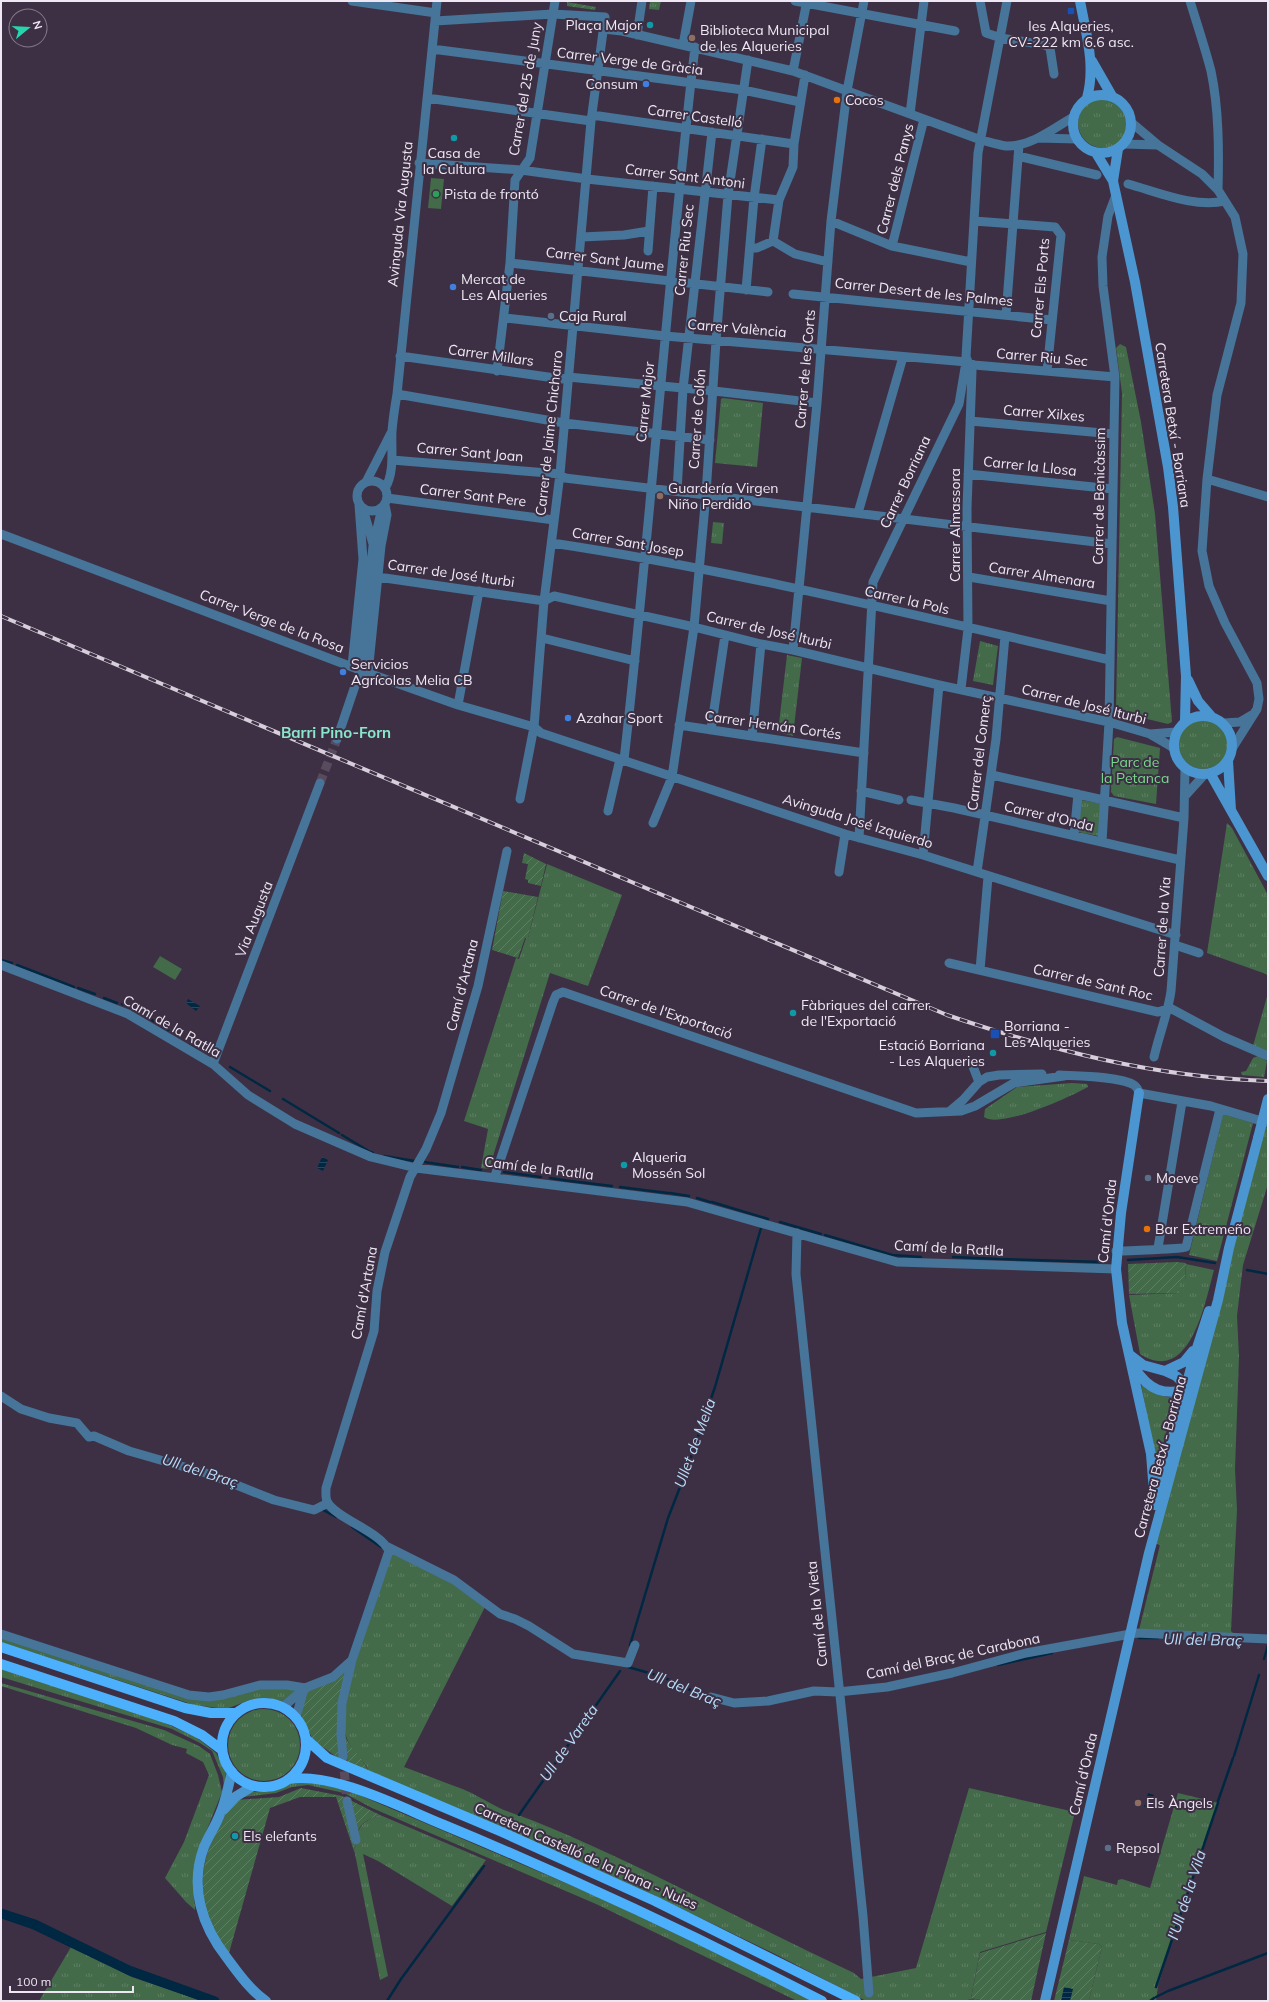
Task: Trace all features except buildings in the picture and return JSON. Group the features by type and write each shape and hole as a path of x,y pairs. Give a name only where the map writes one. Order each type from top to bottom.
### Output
{"main road":[{"path":"1080,1 1092,61 1090,88 1087,98"},
{"path":"1092,61 1112,96 1126,106 1132,123 1128,138 1121,146 1111,152 1096,153 1085,148 1077,139 1074,132 1073,118 1081,103 1087,98 1095,95 1112,96"},
{"name":"Carretera Betxí - Borriana","path":"1113,181 1121,146"},
{"name":"Carretera Betxí - Borriana","path":"1096,153 1113,181 1135,282 1168,467 1174,515 1186,676 1185,721"},
{"name":"Carretera Betxí - Borriana","path":"1186,676 1198,701 1211,716"},
{"path":"1228,761 1217,771 1207,774 1198,774 1185,768 1178,759 1174,748 1176,732 1185,721 1193,716 1211,716 1224,723 1230,732 1233,746 1228,761 1231,810"},
{"path":"1207,774 1231,810 1268,876"},
{"name":"Camí d'Onda","path":"1139,1093 1116,1251 1116,1269 1122,1324 1151,1454 1155,1505"},
{"name":"Carretera Betxí - Borriana","path":"1149,1552 1223,1278 1268,1099"},
{"name":"Carretera Betxí - Borriana","path":"1149,1552 1155,1505 1198,1344 1223,1278"},
{"path":"1173,1464 1175,1443 1187,1388 1203,1340 1208,1334"},
{"path":"1165,1371 1184,1362 1198,1344"},
{"path":"1129,1353 1143,1365 1165,1371 1176,1376 1187,1388"},
{"path":"1132,1366 1140,1376 1158,1390 1169,1393 1187,1388"},
{"name":"Camí d'Onda","path":"1045,2001 1149,1552"},
{"path":"1,1647 184,1708 211,1713 236,1713"},
{"path":"1,1664 174,1721 202,1735 222,1750"},
{"path":"267,1703 283,1707 296,1717 302,1727 306,1739 305,1754 300,1768 289,1779 272,1786 252,1786 241,1780 232,1772 225,1762 222,1750 223,1736 227,1724 236,1713 250,1705 267,1703"},
{"name":"Carretera Castelló de la Plana - Nules","path":"306,1739 327,1758 502,1832 655,1901 856,2001"},
{"path":"232,1772 221,1813 204,1847 199,1866 199,1902 203,1918 211,1936 243,1979 266,2001"},
{"name":"Carretera Castelló de la Plana - Nules","path":"289,1779 301,1777 314,1778 358,1790 495,1846 669,1925 822,2001"},
{"path":"221,1813 235,1797 252,1786"}],"street":[{"path":"352,1 435,17 553,14 605,17 603,29 622,31 794,71 981,140 1005,146 1019,145 1038,138 1073,118"},
{"name":"Avinguda Via Augusta","path":"385,488 389,482 392,460 392,430 397,394 419,163 437,1"},
{"name":"Carrer del 25 de Juny","path":"497,371 505,318 515,180 530,158 555,1"},
{"path":"637,35 642,1"},
{"path":"682,45 691,1"},
{"path":"795,1 807,2 862,14 955,31"},
{"name":"Carrer de les Corts","path":"793,650 822,350 831,221 847,91 864,1"},
{"path":"910,114 924,1"},
{"path":"980,1 986,33 1001,38 1045,45 1050,48 1054,74"},
{"name":"Carrer Borriana","path":"858,838 864,753 870,605 873,582 959,404 965,368 968,362 966,357 968,311 978,153 1007,1"},
{"path":"1190,1 1211,72 1215,98 1219,158 1218,190"},
{"path":"794,71 807,2"},
{"name":"Carrer de Jaime Chicharro","path":"520,799 534,727 544,601 560,474 574,325 591,118 603,29"},
{"name":"Carrer Major","path":"608,811 622,759 635,660 655,435 694,47"},
{"name":"Carrer Verge de Gràcia","path":"432,49 545,65 597,69 743,90 800,102"},
{"name":"Carrer de Colón","path":"653,823 672,777 694,626 706,494 714,391 716,341 728,195 748,60"},
{"path":"773,241 780,200 793,167 794,144 805,75"},
{"name":"Carrer Castelló","path":"426,98 538,114 686,128 794,144"},
{"name":"Carrer dels Panys","path":"892,246 924,119"},
{"path":"1132,123 1158,145 1202,174 1218,190 1235,217 1243,254 1241,303 1218,395 1207,479 1202,552 1209,586 1257,683 1259,699 1255,713 1233,746"},
{"name":"Carrer Riu Sec","path":"677,491 683,389 704,192 712,132"},
{"path":"1038,138 1077,139"},
{"path":"746,290 754,198 762,139"},
{"path":"1121,146 1142,143 1158,145"},
{"path":"1006,315 1019,145"},
{"path":"1018,156 1097,175"},
{"name":"Carrer Sant Antoni","path":"419,163 521,170 587,180 680,188 728,195 780,200"},
{"path":"1128,184 1198,203 1214,204 1225,201"},
{"path":"648,251 653,186"},
{"name":"Carrer de Benicàssim","path":"1102,842 1109,722 1115,378 1103,286 1102,257 1108,216 1116,195"},
{"path":"831,221 892,246 971,262"},
{"path":"974,221 1013,225"},
{"name":"Carrer Els Ports","path":"1013,225 1055,227 1061,235 1047,371"},
{"path":"582,237 624,235 649,231"},
{"path":"750,248 756,248 773,241"},
{"path":"773,241 795,254 828,262"},
{"name":"Carrer Sant Jaume","path":"510,263 768,292"},
{"name":"Carrer Desert de les Palmes","path":"793,294 825,296 1052,320"},
{"name":"Carrer València","path":"505,318 716,341 968,362"},
{"name":"Carrer Millars","path":"400,356 497,371 562,379 568,378 714,391 817,403"},
{"path":"858,514 903,357"},
{"name":"Carrer Riu Sec","path":"968,362 974,365 1115,378"},
{"name":"Carrer Almassora","path":"961,689 968,628 968,474 972,405 972,371 968,362"},
{"path":"397,394 564,423 680,438 710,440"},
{"path":"959,404 972,405"},
{"name":"Carrer Xilxes","path":"970,421 1114,434"},
{"name":"Avinguda Via Augusta","path":"366,482 392,430"},
{"name":"Carrer Sant Joan","path":"392,460 560,474 566,478 706,494 903,520 1112,544"},
{"name":"Carrer la Llosa","path":"968,474 1113,489"},
{"path":"1207,479 1268,497"},
{"path":"368,673 381,546 387,515 385,488 380,483 373,481 366,482 359,488 356,496 373,546"},
{"path":"361,507 372,512 385,504"},
{"path":"361,661 373,546 385,504"},
{"name":"Carrer Sant Pere","path":"385,504 554,520"},
{"path":"352,666 363,559 361,507"},
{"name":"Carrer Verge de la Rosa","path":"1,534 368,673 458,704 534,727"},
{"name":"Carrer Sant Josep","path":"552,543 698,570"},
{"name":"Carrer la Pols","path":"698,570 799,589 1110,660"},
{"name":"Carrer de José Iturbi","path":"378,577 478,590 544,601 554,596 640,614 694,626 761,644 793,650 939,685 1109,722 1150,734 1174,748"},
{"name":"Carrer Almenara","path":"969,577 1111,601"},
{"path":"458,704 478,590"},
{"path":"711,730 725,635"},
{"name":"Carrer del Comerç","path":"977,872 992,774 1001,698 1005,636"},
{"path":"542,638 635,660"},
{"path":"752,736 761,644"},
{"path":"337,739 358,676"},
{"path":"923,855 939,685"},
{"path":"1224,723 1240,722 1255,713"},
{"name":"Carrer Hernán Cortés","path":"679,725 864,753"},
{"name":"Avinguda José Izquierdo","path":"534,727 540,733 845,834 923,855 977,872 988,877 1176,935"},
{"name":"Carrer de José Iturbi","path":"1150,734 1176,732"},
{"name":"Carrer de la Via","path":"1154,1057 1161,1028 1168,1010 1175,945 1184,818 1185,768"},
{"path":"992,774 1184,818"},
{"path":"1185,796 1207,774"},
{"name":"Via Augusta","path":"213,1064 320,782"},
{"path":"861,791 899,800"},
{"path":"1074,836 1078,794"},
{"name":"Carrer d'Onda","path":"911,800 1180,860"},
{"path":"839,872 845,834"},
{"name":"Camí d'Artana","path":"328,1503 326,1488 374,1331 377,1291 385,1252 410,1177 426,1149 441,1113 472,1008 508,851"},
{"path":"980,970 988,877"},
{"path":"1175,945 1199,953"},
{"name":"Carrer de Sant Roc","path":"949,963 1158,1012 1168,1010 1170,1008 1224,1037 1268,1056"},
{"name":"Camí de la Ratlla","path":"1,965 128,1014 213,1064 248,1095 295,1124 370,1157 416,1168 495,1176 687,1202 897,1262 1116,1269"},
{"name":"Carrer de l'Exportació","path":"495,1176 553,1002 556,995 563,992 910,1111 924,1114 954,1110"},
{"path":"972,1064 976,1084 974,1097 981,1102"},
{"path":"999,1075 1002,1080 1003,1088"},
{"path":"954,1110 976,1084 990,1076 1081,1076 1130,1083 1138,1088 1139,1093 1220,1109 1268,1123"},
{"path":"954,1110 968,1109 1003,1088 1021,1081 1064,1076"},
{"path":"1158,1248 1182,1102"},
{"path":"1116,1251 1184,1248 1220,1109"},
{"name":"Camí de la Vieta","path":"797,1233 796,1274 838,1692 863,1916 869,1993"},
{"path":"1,1396 21,1409 48,1418 77,1423 89,1437 94,1436 129,1451 209,1474 274,1500 314,1510 328,1503 390,1551 352,1660 342,1703 341,1735 343,1757"},
{"path":"385,1546 454,1580 500,1614 529,1626 573,1654 628,1663 635,1645"},
{"path":"1,1634 189,1695 216,1696 260,1685 287,1685 304,1688"},
{"name":"Camí del Braç de Carabona","path":"711,1697 734,1703 768,1701 814,1691 838,1692 887,1687 952,1673 1026,1653 1130,1634 1268,1639"},
{"path":"283,1707 304,1688 333,1677 352,1660"},
{"path":"296,1717 304,1688"},
{"path":"347,1801 356,1840"}],"green space":[{"path":"650,1 661,1 659,10 649,9"},
{"path":"567,2 596,7 595,10 567,6"},
{"path":"1103,98 1117,102 1124,109 1128,123 1124,137 1117,144 1103,148 1089,144 1082,137 1078,123 1082,109 1089,102"},
{"name":"Pista de frontó","path":"431,178 444,179 441,209 428,208"},
{"path":"1120,344 1126,347 1141,422 1155,514 1172,722 1168,724 1118,712 1116,708 1122,393 1116,348"},
{"path":"721,399 763,403 757,467 715,463"},
{"path":"713,522 724,523 722,544 711,543"},
{"path":"980,641 998,646 993,685 973,681"},
{"path":"787,655 802,658 793,736 778,732"},
{"path":"1198,719 1208,719 1221,726 1228,739 1228,749 1221,762 1208,769 1198,769 1189,765 1182,758 1178,749 1178,739 1182,730 1189,723"},
{"name":"Parc de la Petanca","path":"1117,737 1160,748 1156,804 1114,796 1111,792 1114,739"},
{"path":"1081,800 1103,804 1099,836 1078,832"},
{"path":"1227,823 1232,828 1268,895 1268,977 1266,974 1207,953"},
{"path":"524,853 546,864 541,886 528,883 528,880 525,879 528,864 522,863"},
{"path":"547,864 622,895 588,986 550,973 489,1169 481,1168 488,1129 464,1121 516,958 519,959 526,938 528,938"},
{"path":"503,891 538,897 528,938 525,938 518,958 492,950"},
{"path":"160,956 182,969 175,980 153,967"},
{"path":"1268,993 1268,1053 1253,1046"},
{"path":"1258,1056 1267,1061 1264,1077 1242,1075 1241,1072 1246,1071 1253,1058"},
{"path":"1072,1083 1087,1084 1088,1087 1067,1098 1020,1115 1005,1119 993,1120 984,1117 985,1109 1017,1087"},
{"path":"1223,1114 1253,1123 1217,1261 1189,1255"},
{"path":"1265,1127 1268,1128 1268,1184 1243,1265 1237,1316 1239,1357 1235,1469 1237,1510 1231,1631 1234,1634 1139,1630 1160,1545 1154,1543"},
{"path":"1186,1263 1185,1281 1179,1281 1179,1293 1129,1294 1128,1264"},
{"path":"1186,1264 1214,1270 1206,1302 1200,1320 1183,1350 1171,1359 1157,1361 1140,1354 1129,1295 1179,1293 1179,1281 1185,1281"},
{"path":"1141,1384 1162,1396 1176,1397 1157,1466"},
{"path":"391,1551 455,1582 485,1607 404,1767 464,1790 498,1807 561,1832 623,1860 854,1973 861,1979 916,1968 969,1788 1075,1812 1046,1932 980,1952 971,1998 984,2001 866,2001 775,1954 643,1890 470,1814 368,1772 367,1766 349,1743 342,1724 354,1660"},
{"path":"1,1636 189,1696 250,1689 299,1689 285,1702 268,1698 250,1700 226,1709 194,1705 1,1642"},
{"path":"1,1668 158,1720 196,1737 216,1753 226,1773 224,1788 223,1777 212,1751 200,1743 172,1729 1,1677"},
{"path":"348,1668 344,1711 344,1733 349,1744 365,1764 368,1772 338,1758 313,1740 301,1715 307,1689"},
{"path":"1,1683 164,1730 199,1746 210,1754 218,1775 222,1792 198,1852 193,1875 195,1910 165,1878 184,1842 209,1775 203,1762 186,1753 187,1749 172,1745 136,1728 1,1686"},
{"path":"264,1709 284,1715 294,1725 300,1745 294,1765 284,1775 264,1781 244,1775 234,1765 228,1745 234,1725 244,1715"},
{"path":"309,1781 352,1792 594,1895 737,1963 812,2001 797,2001 596,1904 372,1808 344,1793 308,1785 292,1787 276,1793 243,1797 252,1792 269,1792 293,1783"},
{"path":"301,1788 342,1796 380,1815 367,1821 359,1829 355,1840 355,1854 336,1797 300,1797 270,1808 229,1953 217,1937 208,1919 202,1887 206,1856 218,1827 235,1800 279,1797"},
{"path":"1178,1793 1219,1803 1171,1944 1158,1986 1156,2001 1089,2000 1102,1947 1099,1944 1069,1940 1084,1876 1117,1885 1118,1880 1122,1879 1150,1888"},
{"path":"380,1815 486,1860 452,1906 378,1861 363,1854 388,1976 380,1980 355,1854 356,1840 359,1829 367,1821"},
{"path":"1046,1933 1031,2001 985,2001 971,1998 980,1953"},
{"path":"1069,1940 1099,1944 1102,1947 1089,2000 1092,2001 1054,2001"},
{"path":"71,1947 132,1977 203,2001 39,2001"}],"water":[{"path":"188,999 200,1006 196,1011 186,1003"},
{"path":"322,1157 328,1160 323,1171 317,1168"},
{"path":"1148,1793 1154,1795 1150,1808 1144,1807"},
{"path":"1064,1987 1073,1989 1070,2001 1061,2001"}],"waterway":[{"path":"1,960 12,963"},
{"path":"17,965 74,987"},
{"path":"78,988 95,994"},
{"path":"104,998 117,1003"},
{"path":"122,1004 132,1008"},
{"path":"142,1014 168,1030"},
{"path":"190,1043 198,1048"},
{"path":"230,1067 270,1091"},
{"path":"283,1099 339,1133"},
{"path":"342,1135 367,1150"},
{"path":"368,1151 373,1153"},
{"path":"384,1156 415,1161"},
{"path":"425,1162 430,1163"},
{"path":"431,1163 458,1167"},
{"path":"462,1167 481,1170"},
{"path":"504,1172 541,1177"},
{"path":"550,1178 570,1181"},
{"path":"570,1181 612,1186"},
{"path":"620,1187 668,1193"},
{"path":"670,1193 689,1196"},
{"path":"697,1198 710,1202"},
{"path":"712,1202 768,1219"},
{"path":"780,1222 821,1234"},
{"name":"Ullet de Melia","path":"630,1645 668,1518 684,1477 715,1387 761,1228"},
{"path":"825,1235 892,1255 921,1257"},
{"path":"953,1257 1000,1259"},
{"path":"1128,1260 1177,1257 1215,1263"},
{"path":"1001,1259 1103,1262"},
{"path":"1247,1270 1268,1274"},
{"name":"Ull del Braç","path":"323,1510 336,1517"},
{"name":"Ull del Braç","path":"352,1527 381,1547"},
{"name":"Ull del Braç","path":"1139,1638 1158,1638"},
{"name":"l'Ull de la Vila","path":"1264,1659 1268,1645"},
{"name":"Ull del Braç","path":"998,1665 1052,1653"},
{"name":"Ull del Braç","path":"628,1667 663,1677 709,1699"},
{"name":"Ull de Vareta","path":"519,1815 620,1671"},
{"name":"l'Ull de la Vila","path":"1234,1756 1259,1675"},
{"name":"l'Ull de la Vila","path":"1218,1801 1233,1758"},
{"name":"l'Ull de la Vila","path":"1156,1987 1218,1803"},
{"name":"Ull de Vareta","path":"387,2001 401,1979 484,1866"},
{"path":"1,1913 35,1924 129,1970 215,2001"},
{"path":"1,1917 33,1928 131,1975 205,2001"},
{"path":"1156,1997 1268,1953"},
{"name":"l'Ull de la Vila","path":"1150,2001 1154,1998"},
{"path":"969,2001 974,2001"}],"tunnel":[{"path":"320,783 337,739"},
{"path":"343,1758 347,1801"}],"railway":[{"path":"1,616 947,1015 1026,1040 1105,1060 1185,1074 1268,1081"}],"place":[{"name":"les Alqueries, CV-222 km 6.6 asc.","path":"1071,11"},
{"name":"Plaça Major","path":"650,25"},
{"name":"Biblioteca Municipal de les Alqueries","path":"692,38"},
{"name":"Consum","path":"646,84"},
{"name":"Cocos","path":"837,100"},
{"name":"Casa de la Cultura","path":"454,138"},
{"name":"Pista de frontó","path":"436,194"},
{"name":"Mercat de Les Alqueries","path":"453,287"},
{"name":"Caja Rural","path":"551,316"},
{"name":"Guardería Virgen Niño Perdido","path":"660,496"},
{"name":"Servicios Agrícolas Melia CB","path":"343,672"},
{"name":"Azahar Sport","path":"568,718"},
{"name":"Fàbriques del carrer de l'Exportació","path":"793,1013"},
{"name":"Borriana - Les Alqueries","path":"995,1034"},
{"name":"Estació Borriana - Les Alqueries","path":"993,1053"},
{"name":"Alqueria Mossén Sol","path":"624,1165"},
{"name":"Moeve","path":"1148,1178"},
{"name":"Bar Extremeño","path":"1147,1229"},
{"name":"Els Àngels","path":"1138,1803"},
{"name":"Els elefants","path":"235,1836"},
{"name":"Repsol","path":"1108,1848"}],"district":[{"name":"Barri Pino-Forn","path":"336,733"}]}
